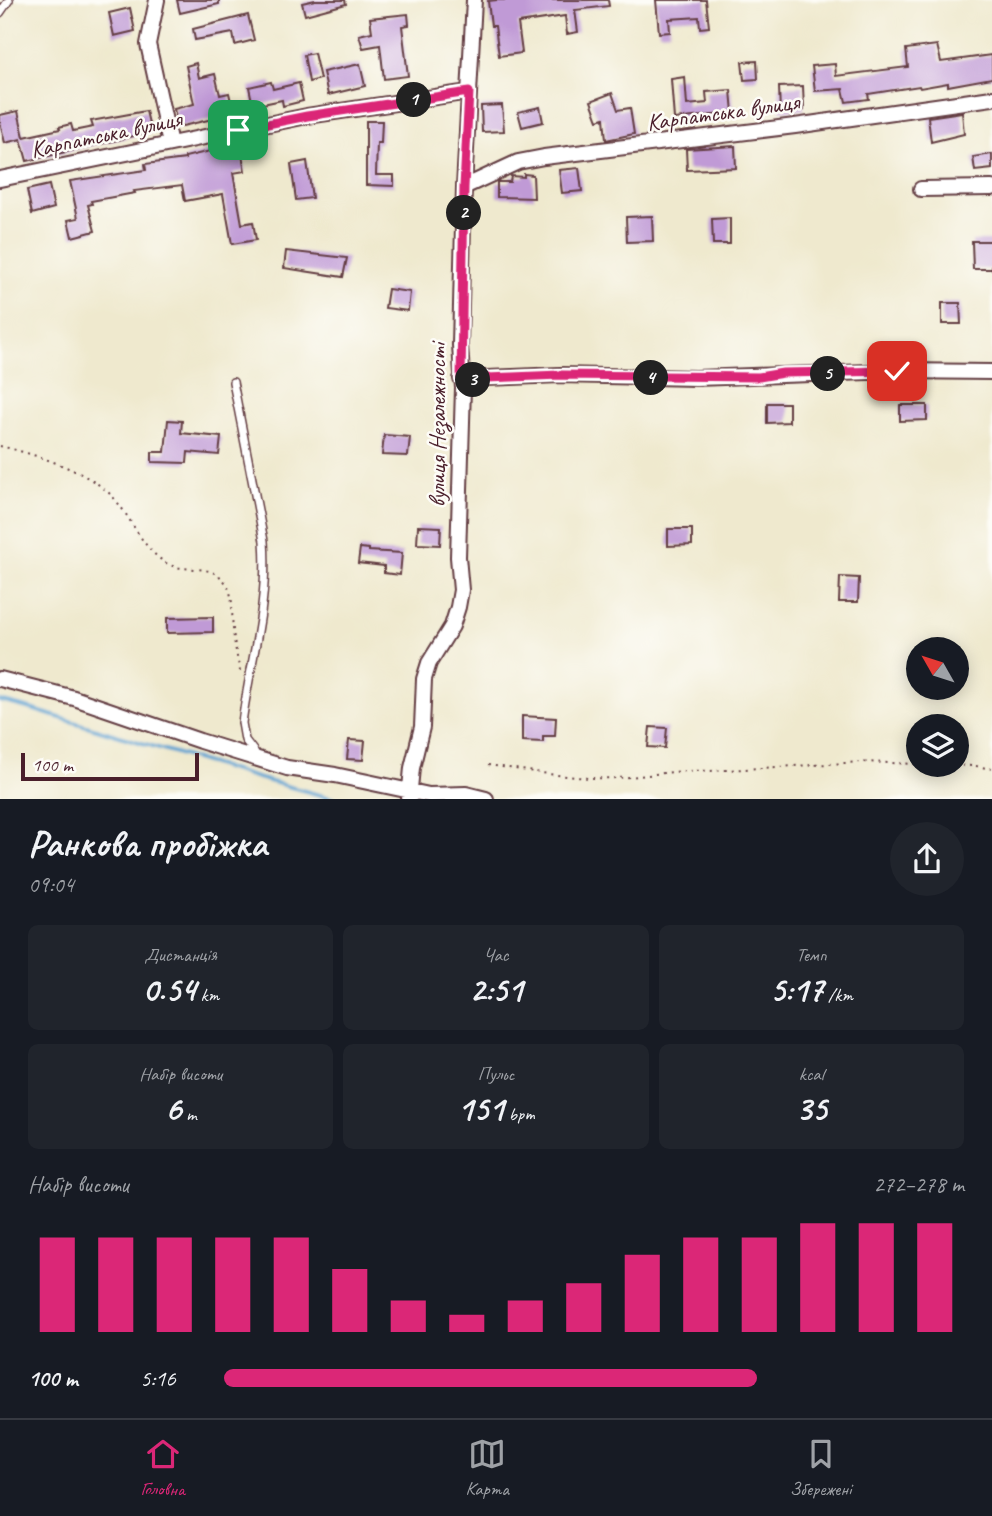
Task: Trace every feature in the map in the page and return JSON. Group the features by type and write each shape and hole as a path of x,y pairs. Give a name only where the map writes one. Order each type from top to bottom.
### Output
{"street":[{"path":"157,0 148,44 170,144"},
{"name":"вулиця Незалежності","path":"410,794 412,768 422,727 424,679 429,663 452,626 461,590 458,557 464,187 474,0"},
{"name":"Карпатська вулиця","path":"0,179 307,116 469,92"},
{"name":"Карпатська вулиця","path":"464,187 518,162 544,157 992,98"},
{"path":"921,188 992,188"},
{"path":"461,379 560,375 696,378 897,371 992,372"},
{"path":"0,679 74,698 271,763 410,794 466,794 486,799"}],"lane":[{"path":"0,12 9,0"},
{"path":"0,1 0,12"},
{"path":"233,383 264,541 266,566 263,603 244,703 243,735 249,749 271,763"}],"path":[{"path":"0,446 51,460 98,485 111,496 159,558 174,567 206,569 222,578 230,589 233,605 233,628 241,681"},
{"path":"488,765 561,776 618,778 689,770 862,762 906,764"},
{"path":"969,766 992,769"}],"building":[{"path":"177,0 219,0 219,4 180,13"},
{"path":"345,0 346,4 305,15 302,3"},
{"path":"608,0 609,6 575,10 578,32 567,34 565,16 518,23 522,53 499,56 488,1"},
{"path":"656,0 706,0 709,27 700,28 699,17 669,19 670,32 659,33"},
{"path":"130,8 135,31 114,36 109,13"},
{"path":"408,14 409,25 402,26 408,76 384,79 380,45 363,48 359,35 372,32 370,18"},
{"path":"248,15 254,40 235,45 233,33 195,40 193,29"},
{"path":"937,45 941,62 992,55 992,78 948,86 948,83 868,94 869,99 846,102 843,89 815,91 812,66 835,64 836,76 908,67 906,49"},
{"path":"314,53 320,79 309,82 304,55"},
{"path":"757,61 758,79 744,80 742,62"},
{"path":"196,63 199,78 215,74 220,95 229,93 234,114 178,127 174,109 194,104 186,66"},
{"path":"360,64 365,86 328,95 323,72"},
{"path":"685,77 687,105 707,103 706,92 731,90 733,113 674,119 671,79"},
{"path":"271,82 273,89 299,83 303,101 283,106 282,100 253,106 249,87"},
{"path":"803,86 804,110 780,111 779,87"},
{"path":"612,93 618,110 630,108 634,134 606,140 604,118 598,120 591,101"},
{"path":"502,105 504,131 482,132 481,106"},
{"path":"540,107 543,122 522,127 518,112"},
{"path":"18,111 24,137 71,124 73,131 93,127 91,121 146,111 151,132 27,161 21,139 5,143 0,122 0,115"},
{"path":"962,112 964,134 931,142 928,117"},
{"path":"366,121 382,121 381,143 377,143 376,175 394,175 394,186 366,185"},
{"path":"240,144 245,171 233,173 242,224 253,222 256,240 232,244 223,194 185,201 182,185 134,191 135,193 91,201 92,204 88,205 95,231 72,237 68,220 78,218 70,181 146,170 145,164 185,159"},
{"path":"735,146 736,168 687,170 686,149"},
{"path":"992,154 992,169 975,171 973,157"},
{"path":"307,161 312,198 296,200 291,164"},
{"path":"579,168 582,191 562,193 559,170"},
{"path":"524,174 533,175 534,198 497,197 497,182 510,182 511,176 524,177"},
{"path":"49,185 54,208 32,214 27,190"},
{"path":"652,216 653,241 627,242 626,217"},
{"path":"730,218 730,244 713,244 712,219"},
{"path":"972,241 992,241 992,269 973,269"},
{"path":"286,251 347,258 343,277 284,268"},
{"path":"388,289 410,292 408,311 385,308"},
{"path":"942,303 960,303 961,324 942,324"},
{"path":"767,403 789,403 789,422 767,423"},
{"path":"900,405 927,405 927,420 900,421"},
{"path":"168,420 182,421 181,433 221,437 219,455 188,452 187,463 152,462 152,452 165,452"},
{"path":"384,435 410,437 408,456 382,455"},
{"path":"418,526 441,527 440,545 417,544"},
{"path":"668,529 692,529 692,545 668,546"},
{"path":"360,548 402,553 400,575 384,573 384,566 358,563"},
{"path":"840,577 859,578 858,602 839,602"},
{"path":"213,617 213,632 167,633 167,618"},
{"path":"522,716 556,718 555,736 543,736 543,742 522,741"},
{"path":"650,727 667,728 665,748 648,747"},
{"path":"349,740 365,741 363,760 347,759"}],"waterway":[{"path":"0,701 335,799"}],"route":[{"path":"238,130 307,116 469,92 464,187 461,379 560,375 640,378 759,377 783,373 897,371"}]}
